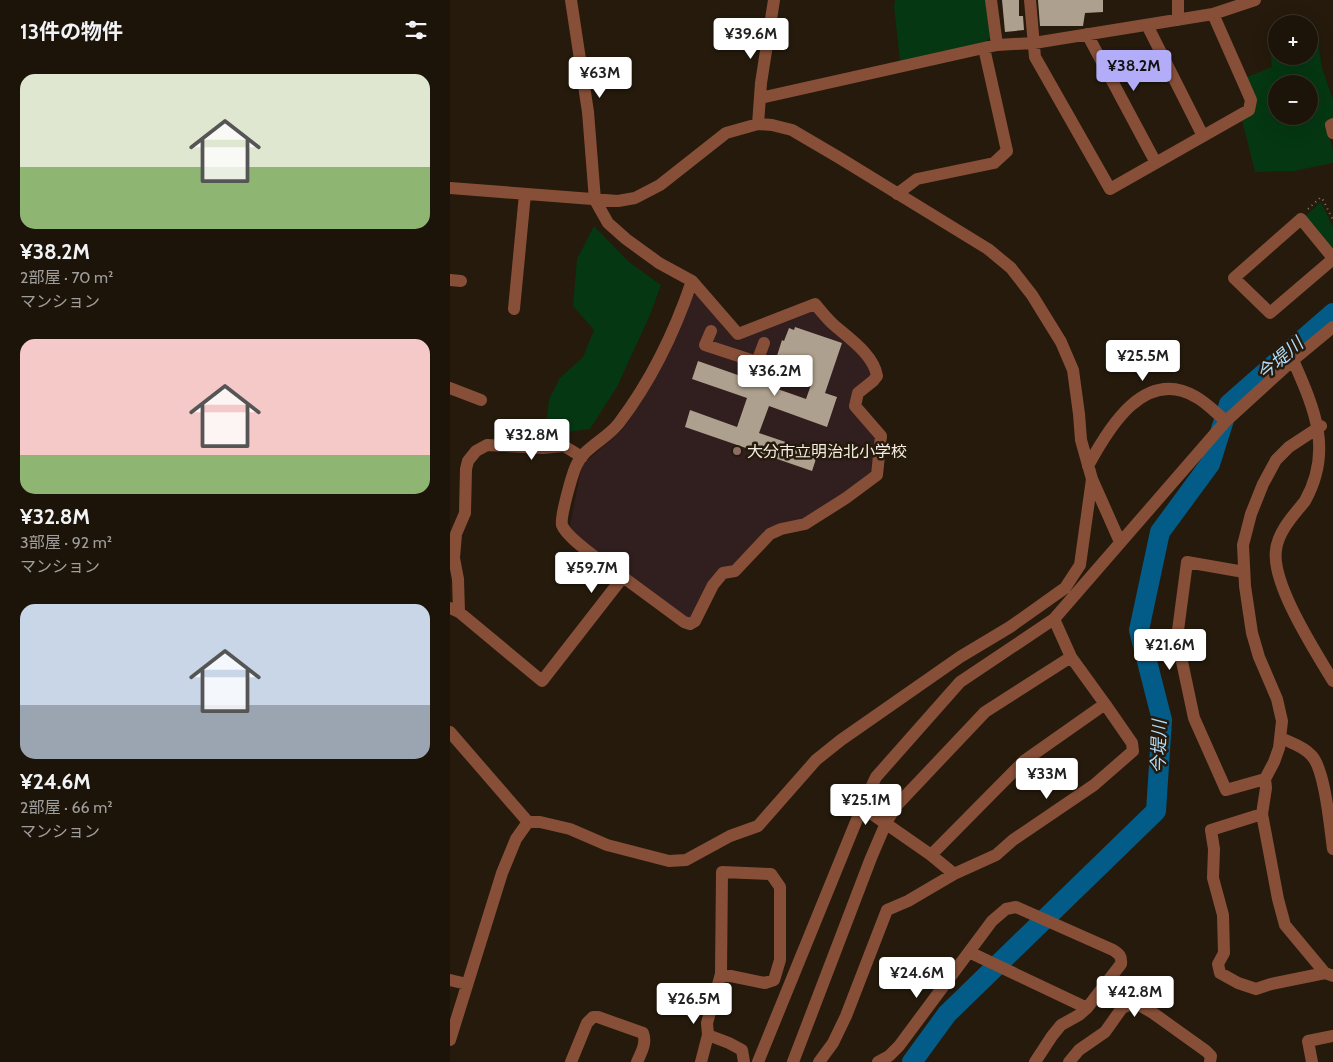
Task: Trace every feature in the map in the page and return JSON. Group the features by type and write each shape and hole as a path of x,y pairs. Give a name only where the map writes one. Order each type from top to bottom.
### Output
{"street":[{"path":"571,0 588,112 595,200 608,223 659,263 692,281 738,334 815,304 833,324 852,339 876,367 877,376 858,393 855,406 881,436 877,475 846,498 805,524 780,529 770,534 735,571 723,573 713,585 695,621 690,624 678,618 571,537 563,528 561,522 562,512 576,466 582,457 617,425 645,387 684,306 692,281"},
{"path":"758,124 774,0"},
{"path":"897,194 917,179 994,163 1007,151 991,46 991,0"},
{"path":"1030,0 1035,57 1110,189 1249,110 1252,100 1213,14"},
{"path":"1178,0 1178,20"},
{"path":"760,98 991,46 1034,43 1213,14 1255,0"},
{"path":"1147,25 1203,136"},
{"path":"1087,34 1156,163"},
{"path":"450,188 618,201 635,198 660,185 726,132 758,124 772,124 792,130 988,249 1011,268 1032,295 1061,342 1073,370 1080,414 1081,440 1088,466 1120,542"},
{"path":"1333,124 1331,124 1333,133"},
{"path":"514,309 525,194"},
{"path":"1301,219 1333,259 1270,313 1234,278 1301,219"},
{"path":"728,352 732,336 731,326"},
{"path":"758,1062 876,777 960,682 1054,619 1226,422 1293,360 1333,327"},
{"path":"712,331 705,345 757,362 764,343"},
{"path":"1293,360 1321,426 1325,442 1325,453 1315,488 1284,527 1276,549 1276,570 1312,645 1333,681"},
{"path":"450,388 481,400"},
{"path":"1088,466 1116,420 1139,400 1156,390 1170,388 1197,397 1226,422"},
{"path":"1321,426 1289,447 1276,460 1263,484 1251,514 1243,545 1244,572 1252,633 1259,657 1277,700 1282,720 1281,738 1274,762 1265,779 1266,788 1262,814 1285,925 1329,974"},
{"path":"582,457 564,446 543,448 487,445 476,451 468,461 466,469 465,513 456,534 454,558 458,579 455,610 542,681 623,577"},
{"path":"450,732 528,822 540,822 570,829 607,845 669,861 686,860 730,836 758,826 816,760 841,740 960,657 1010,627 1065,588 1080,565 1092,479"},
{"path":"1244,572 1187,562 1177,638 1194,718 1226,790 1265,779"},
{"path":"819,1062 833,1043 846,1016 887,910 908,901 954,874 996,855 1013,840 1094,786 1133,751 1132,743 1071,657 1054,619"},
{"path":"794,1062 822,984 886,822 896,806 985,712 1071,657"},
{"path":"931,855 1024,761 1105,704"},
{"path":"1281,738 1304,748 1313,756 1324,790 1333,849"},
{"path":"862,807 886,822 954,874"},
{"path":"1262,814 1212,830 1214,849 1213,878 1224,915 1224,953 1218,964 1220,973 1238,983 1256,989 1271,984 1329,974"},
{"path":"450,1040 502,873 516,839 528,822"},
{"path":"701,1062 708,1035 707,1023 722,974 722,872 771,874 780,887 780,960 774,980 765,983 722,974"},
{"path":"878,1062 900,1046 992,920 1006,908 1016,907 1113,950 1121,956 1121,964 1087,1008 1061,1026 1035,1062"},
{"path":"969,952 1087,1008"},
{"path":"450,980 467,984"},
{"path":"1069,1062 1079,1050 1105,1032 1122,1008 1132,1004 1139,1005 1152,1013 1206,1051 1211,1056 1210,1062"},
{"path":"571,1062 587,1022 593,1017 598,1017 643,1033 645,1038 644,1044 637,1062"},
{"path":"708,1035 742,1050 744,1062"},
{"path":"1312,1062 1308,1041 1333,1036"}],"path":[{"path":"1301,219 1301,216 1322,198 1333,220"}],"shaded area":[{"name":"大分市立明治北小学校","path":"697,293 722,323 723,327 737,341 810,310 817,310 849,341 873,370 871,378 854,390 877,436 873,473 804,521 768,531 689,621 572,533 570,525 582,465 622,430 647,393 693,296"}],"green space":[{"path":"895,0 986,0 990,38 985,42 900,61"},
{"path":"1318,42 1322,68 1333,99 1333,119 1326,122 1333,151 1333,163 1294,171 1255,172 1242,120 1253,113 1247,77 1272,67 1272,65 1318,65"},
{"path":"1321,202 1333,227 1333,248 1305,216"},
{"path":"594,226 629,262 661,285 650,315 617,387 590,429 545,435 549,399 560,378 583,357 594,330 573,306 577,259"}],"building":[{"path":"1002,0 1019,0 1019,16 1023,16 1024,30 1005,32"},
{"path":"1038,0 1103,0 1103,12 1085,13 1083,26 1040,26"},
{"path":"795,327 842,343 825,393 837,397 827,427 769,406 759,433 818,453 812,471 685,427 690,410 737,427 747,398 692,379 698,361 806,399 812,382 774,370 782,340 784,341 789,328 794,330"}],"waterway":[{"name":"今堤川","path":"912,1062 947,1014 1156,811 1162,720 1139,630 1160,532 1210,464 1229,404 1333,313"}],"place":[{"name":"大分市立明治北小学校","path":"737,451"}]}
